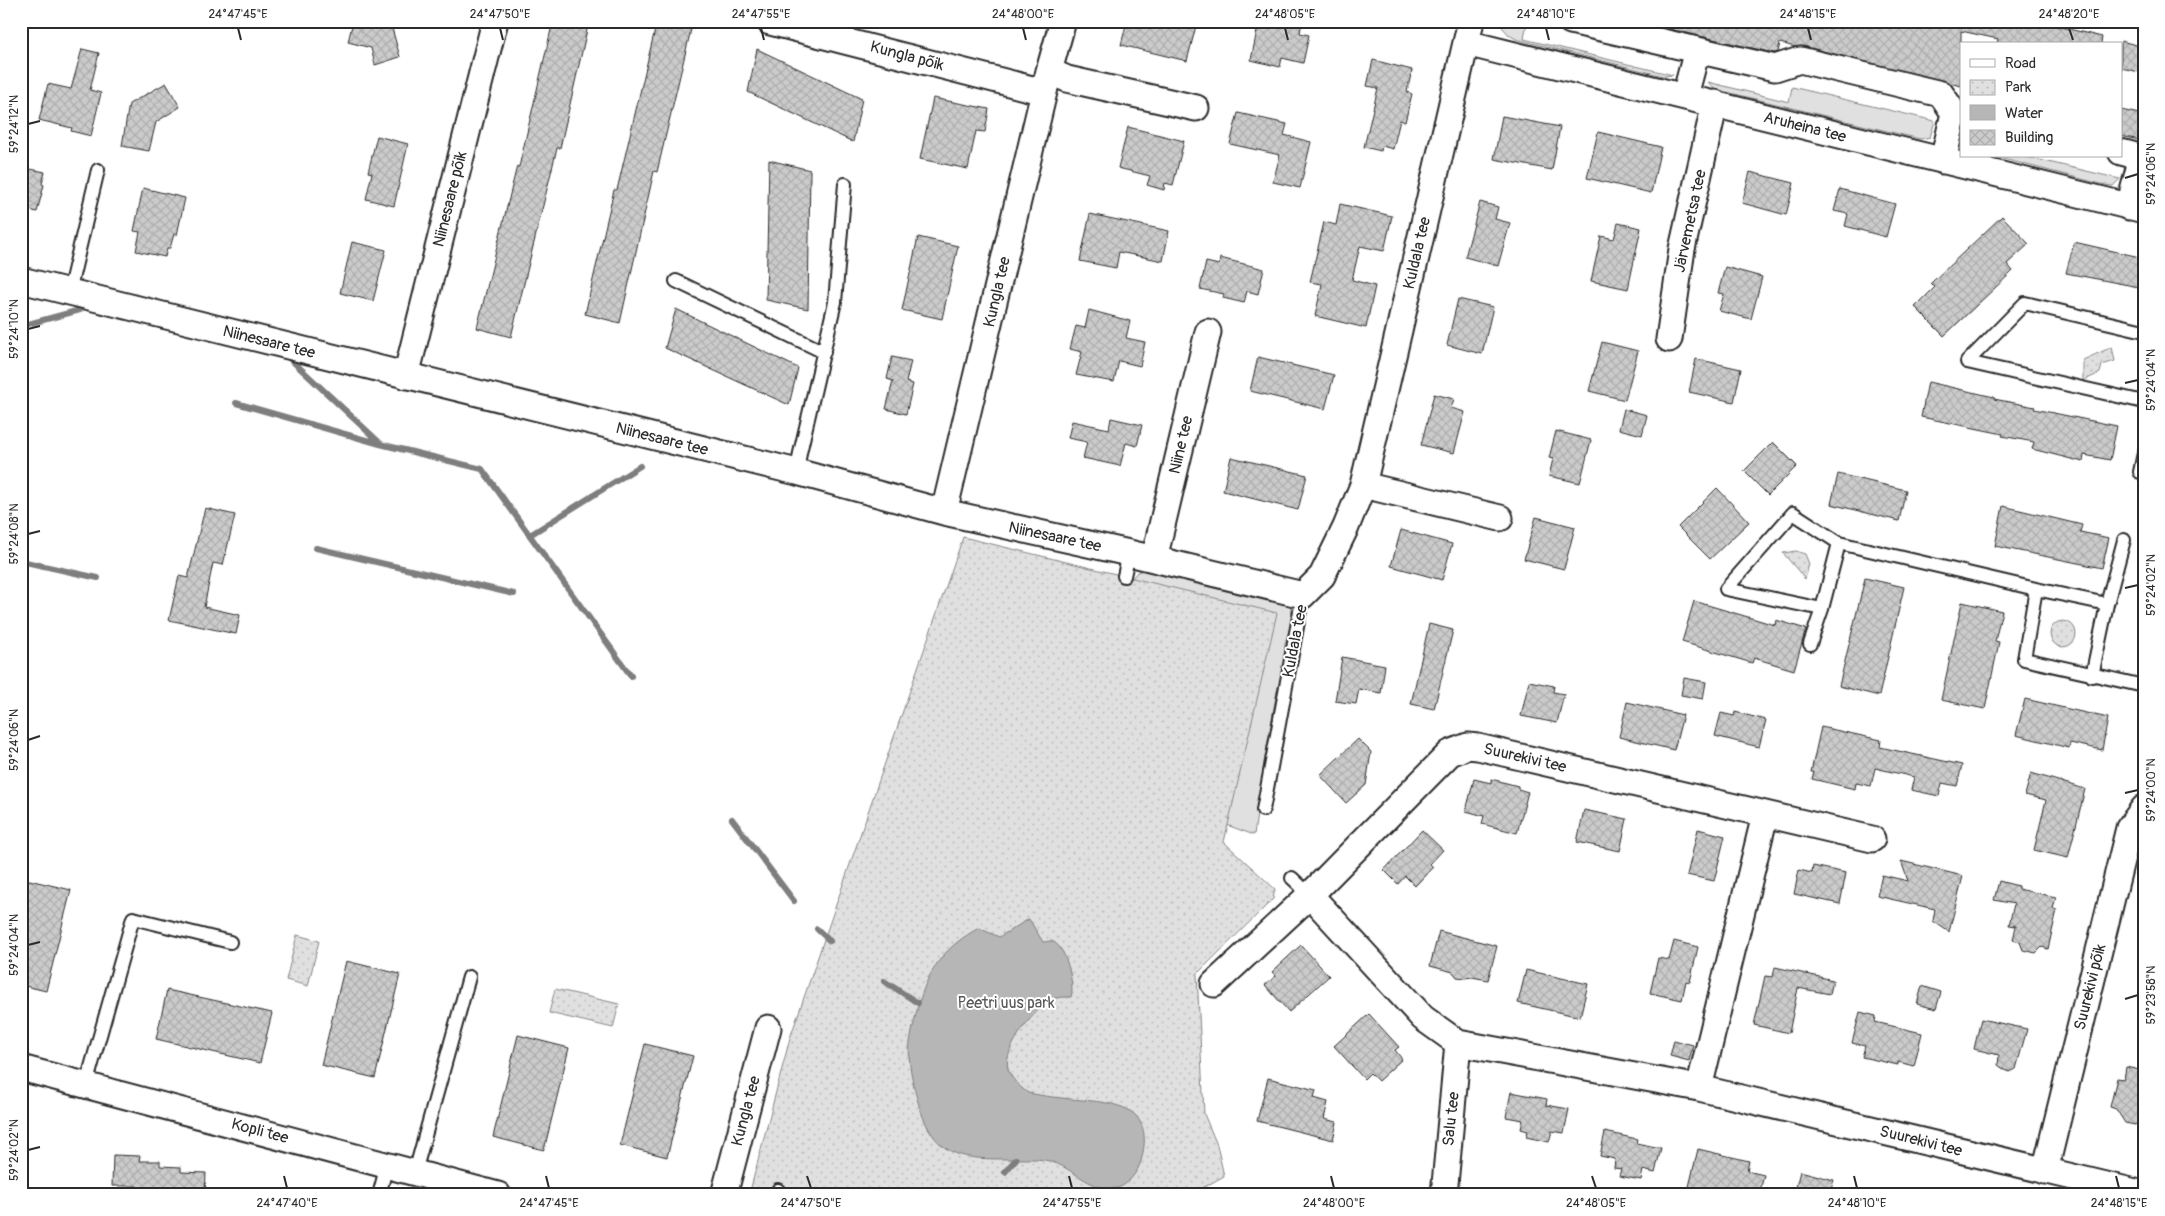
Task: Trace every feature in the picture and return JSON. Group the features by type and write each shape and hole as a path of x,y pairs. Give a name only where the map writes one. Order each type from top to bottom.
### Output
{"street":[{"name":"Niinesaare põik","path":"406,376 495,21"},
{"name":"Kungla tee","path":"944,512 1046,82 1063,21"},
{"path":"1571,21 1775,68 1800,60 1941,94 1958,114 1943,161"},
{"name":"Kungla põik","path":"770,22 1046,82"},
{"name":"Aruheina tee","path":"1469,32 1685,96 2137,208"},
{"name":"Kuldala tee","path":"1303,595 1322,576 1346,527 1363,485 1469,32"},
{"path":"1685,96 1697,50"},
{"path":"1046,82 1068,79 1196,108"},
{"name":"Järvemetsa tee","path":"1669,339 1682,249 1716,103"},
{"path":"2136,156 2137,208"},
{"name":"Niinesaare tee","path":"21,280 797,472 1126,564 1154,558 1303,595"},
{"name":"Niine tee","path":"1154,558 1208,332"},
{"path":"1363,485 1500,518"},
{"name":"Suurekivi tee","path":"1214,984 1310,895 1450,753 1468,746 1872,839"},
{"name":"Suurekivi põik","path":"2045,1171 2129,828 2144,808"},
{"path":"1699,1088 1765,815"},
{"name":"Suurekivi tee","path":"1310,895 1423,1018 1458,1043 1699,1088 2144,1194"},
{"name":"Kungla tee","path":"724,1195 768,1028"},
{"name":"Salu tee","path":"1444,1195 1458,1043"},
{"name":"Kopli tee","path":"21,1068 498,1195"}],"lane":[{"path":"69,292 98,170"},
{"path":"797,472 835,302 845,184"},
{"path":"676,281 824,352"},
{"path":"2144,331 2025,303 1967,362 2144,402"},
{"path":"2140,472 2144,453"},
{"path":"1822,609 1726,589 1793,513 1838,543 2107,604"},
{"path":"2092,676 2107,604 2124,540"},
{"path":"1810,644 1822,609 1838,543"},
{"path":"2036,589 2024,659 2092,676 2144,686"},
{"name":"Kuldala tee","path":"1263,810 1303,595"},
{"path":"1292,878 1310,895"},
{"path":"86,1085 133,918 230,942"},
{"path":"415,1172 469,977"},
{"path":"379,1195 387,1165"}],"green space":[{"path":"1497,21 1527,21 1524,39 1673,75 1663,76 1516,39 1509,35"},
{"path":"1708,82 1789,102 1792,87 1935,121 1930,137 1920,139 1714,89"},
{"path":"2000,158 2031,158 2120,179 2113,186"},
{"path":"2112,347 2115,361 2102,365 2100,373 2083,381 2083,360"},
{"name":"Peetri uus park","path":"963,537 1277,613 1224,842 1275,889 1273,899 1197,974 1204,1114 1217,1145 1224,1176 1190,1195 749,1195 790,1038"},
{"path":"1796,551 1805,554 1809,564 1805,579 1783,553"},
{"path":"1147,569 1290,604 1293,618 1285,643 1283,673 1277,691 1265,757 1254,835 1224,824 1130,581 1137,572"},
{"path":"2063,621 2072,625 2076,634 2072,643 2063,647 2054,643 2050,634 2054,625"},
{"path":"297,935 319,941 308,986 286,980"},
{"path":"555,989 619,1004 613,1028 549,1013"}],"water":[{"path":"1029,919 1043,942 1051,941 1061,949 1068,966 1072,991 1071,997 1055,998 1048,1002 1039,1009 1022,1029 1010,1050 1008,1060 1009,1073 1028,1093 1113,1104 1131,1111 1137,1117 1144,1133 1140,1165 1129,1181 1121,1187 1100,1187 1062,1166 1046,1160 967,1157 954,1153 933,1136 918,1102 911,1072 909,1049 918,1006 930,975 949,949 962,938 979,928 999,937"}],"building":[{"path":"353,21 390,21 400,57 375,65 371,48 348,42"},
{"path":"553,21 589,21 560,148 557,148 511,337 477,328 517,166 519,167"},
{"path":"657,21 693,21 657,172 654,171 620,323 585,314"},
{"path":"1127,21 1179,21 1196,26 1187,61 1121,45"},
{"path":"1259,21 1302,21 1300,33 1309,35 1303,63 1282,58 1280,67 1251,60"},
{"path":"1657,21 1764,21 1783,26 1784,21 1815,21 1833,25 1834,21 2036,21 2102,37 2101,42 1997,42 1998,39 1961,31 1960,86 1803,46 1795,47 1780,43 1778,52 1774,53 1656,26"},
{"path":"2121,42 2144,47 2144,73 2122,68"},
{"path":"82,49 99,53 90,90 101,93 91,136 71,131 72,128 39,120 48,84 71,89"},
{"path":"757,49 862,99 853,142 748,92"},
{"path":"1373,60 1412,70 1407,92 1412,94 1405,122 1400,120 1393,149 1382,146 1381,151 1364,147 1378,88 1367,86"},
{"path":"166,83 180,107 156,122 149,151 122,146 129,104"},
{"path":"933,98 989,109 985,132 976,131 968,169 920,159"},
{"path":"2122,110 2144,115 2144,141 2122,136"},
{"path":"1238,113 1287,124 1284,135 1311,142 1300,188 1273,182 1280,155 1230,144"},
{"path":"1502,116 1560,127 1552,170 1494,159"},
{"path":"1128,127 1184,141 1173,185 1165,183 1164,190 1147,185 1150,176 1118,168"},
{"path":"1598,132 1661,147 1651,193 1587,178"},
{"path":"377,136 408,144 394,206 366,199 372,173 368,172"},
{"path":"769,160 810,170 808,309 766,300"},
{"path":"21,167 45,172 42,184 44,185 37,212 21,208"},
{"path":"1750,172 1794,183 1786,215 1742,203"},
{"path":"143,188 185,198 177,235 174,234 165,257 136,251 140,232 134,231"},
{"path":"1840,189 1895,204 1886,237 1845,226 1848,214 1834,211"},
{"path":"1480,202 1498,207 1495,219 1510,223 1498,266 1465,257"},
{"path":"1340,204 1392,216 1384,251 1360,246 1352,280 1375,286 1366,328 1315,316 1322,284 1310,282 1324,222 1336,225"},
{"path":"1090,214 1169,231 1163,261 1119,252 1116,268 1080,261"},
{"path":"2002,216 2029,244 2007,264 2013,271 1944,336 1915,307 1935,287 1931,283"},
{"path":"1618,223 1641,228 1628,289 1591,281 1601,236 1614,239"},
{"path":"918,237 958,246 942,319 902,310"},
{"path":"352,242 386,250 373,301 340,293"},
{"path":"2074,242 2144,258 2144,288 2066,273"},
{"path":"1220,258 1264,269 1258,294 1247,291 1244,303 1223,298 1224,294 1200,289 1206,262 1219,265"},
{"path":"1725,267 1762,277 1751,319 1719,311 1724,294 1718,293"},
{"path":"1458,299 1493,307 1482,354 1447,345"},
{"path":"676,309 798,368 789,405 665,348"},
{"path":"1089,310 1130,321 1126,338 1145,342 1140,366 1119,361 1114,382 1076,375 1082,352 1070,349 1076,326 1085,328"},
{"path":"1602,342 1638,351 1625,400 1589,391"},
{"path":"892,357 911,361 906,382 913,384 906,414 886,409 893,381 887,379"},
{"path":"1258,357 1334,375 1325,409 1250,391"},
{"path":"1696,359 1741,369 1734,402 1689,392"},
{"path":"1928,382 1994,397 1994,399 2035,407 2034,409 2117,426 2110,460 2084,455 2083,462 2032,449 2034,442 1921,417"},
{"path":"1434,394 1454,399 1451,408 1465,412 1454,453 1421,445"},
{"path":"1624,409 1647,415 1642,435 1619,429"},
{"path":"1111,418 1142,425 1137,446 1126,443 1120,466 1083,458 1087,442 1068,438 1072,421 1109,429"},
{"path":"1556,431 1591,440 1580,483 1549,476 1553,459 1549,458"},
{"path":"1773,442 1797,466 1768,495 1744,471"},
{"path":"1231,457 1307,475 1298,510 1223,491"},
{"path":"1838,474 1906,490 1899,521 1831,504"},
{"path":"1717,488 1749,522 1710,559 1678,527"},
{"path":"2003,506 2082,525 2080,532 2109,538 2102,568 1995,546"},
{"path":"205,508 235,515 223,565 213,563 204,607 240,615 236,634 169,620 179,576 188,578"},
{"path":"1536,517 1575,527 1564,569 1524,559"},
{"path":"1401,530 1452,544 1442,580 1391,566"},
{"path":"1865,578 1904,587 1879,696 1839,686"},
{"path":"1694,601 1775,625 1776,620 1806,629 1794,670 1754,658 1752,663 1682,642"},
{"path":"1962,602 2002,611 1995,641 1999,642 1985,709 1941,700"},
{"path":"1429,624 1453,630 1434,709 1411,704"},
{"path":"1342,657 1385,665 1381,693 1359,689 1356,704 1335,701"},
{"path":"1684,678 1706,682 1703,699 1681,695"},
{"path":"1529,681 1554,686 1553,692 1564,694 1557,723 1521,716"},
{"path":"2025,699 2108,718 2102,750 2070,743 2069,748 2016,735"},
{"path":"1627,702 1683,715 1674,750 1619,737"},
{"path":"1735,712 1766,720 1759,747 1715,736 1721,713 1734,716"},
{"path":"1821,727 1881,740 1880,747 1962,765 1957,786 1942,783 1939,796 1911,790 1914,777 1875,768 1871,786 1856,783 1855,789 1812,779 1814,772 1811,772"},
{"path":"1358,739 1371,752 1366,785 1346,803 1320,775"},
{"path":"2031,773 2085,789 2068,858 2034,850 2046,800 2025,795"},
{"path":"1474,779 1491,783 1491,779 1518,786 1518,789 1528,792 1517,833 1482,824 1484,816 1466,811"},
{"path":"1584,810 1627,819 1620,851 1577,842"},
{"path":"1698,829 1725,836 1714,881 1687,875"},
{"path":"1422,830 1443,850 1430,864 1433,867 1415,886 1405,876 1398,884 1384,870"},
{"path":"1901,861 1963,876 1949,932 1933,921 1935,909 1877,896 1882,875 1908,881"},
{"path":"1813,866 1846,873 1840,904 1794,894 1799,870 1812,873"},
{"path":"21,878 71,890 46,991 21,985"},
{"path":"1999,881 2018,886 2018,889 2056,897 2053,909 2057,910 2048,949 2042,947 2036,953 2023,950 2020,942 2013,940 2016,926 2009,925 2014,904 1994,900"},
{"path":"1439,931 1497,946 1488,980 1457,977 1453,972 1430,966"},
{"path":"1674,941 1698,947 1690,982 1686,981 1682,1000 1650,993 1658,958 1669,960"},
{"path":"1301,945 1329,976 1289,1012 1265,985 1276,976 1272,972"},
{"path":"346,961 400,974 375,1078 321,1065"},
{"path":"1775,967 1833,980 1830,994 1798,988 1789,1033 1754,1025 1765,976 1773,977"},
{"path":"1526,970 1588,984 1580,1017 1518,1003"},
{"path":"1922,986 1941,992 1936,1009 1917,1004"},
{"path":"167,990 272,1013 260,1063 156,1039"},
{"path":"1860,1012 1876,1016 1875,1022 1922,1033 1914,1066 1898,1062 1898,1065 1862,1057 1865,1046 1852,1043"},
{"path":"1369,1014 1399,1047 1395,1050 1402,1059 1378,1081 1370,1073 1364,1079 1334,1046"},
{"path":"1981,1019 2027,1029 2016,1069 2010,1072 2005,1070 1998,1065 1999,1055 1974,1049"},
{"path":"518,1035 569,1048 544,1150 493,1137"},
{"path":"1674,1040 1693,1045 1689,1061 1670,1056"},
{"path":"645,1044 693,1056 667,1157 620,1145"},
{"path":"2126,1067 2144,1071 2144,1119 2135,1125 2125,1123 2116,1109 2110,1107 2117,1078 2124,1079"},
{"path":"1268,1078 1316,1090 1314,1098 1328,1102 1324,1119 1337,1122 1333,1140 1257,1121"},
{"path":"1511,1092 1547,1099 1546,1105 1569,1109 1564,1133 1552,1131 1549,1142 1526,1137 1528,1131 1521,1129 1523,1120 1506,1117"},
{"path":"1605,1132 1637,1139 1636,1143 1661,1148 1655,1173 1643,1170 1641,1180 1619,1176 1621,1169 1614,1168 1615,1159 1600,1156"},
{"path":"1698,1149 1749,1161 1747,1171 1764,1175 1759,1195 1687,1195"},
{"path":"113,1155 140,1156 139,1161 160,1161 160,1166 181,1167 181,1172 206,1173 205,1195 157,1195 157,1192 137,1191 137,1186 112,1186"},
{"path":"1800,1171 1834,1180 1829,1195 1794,1195"}],"waterway":[{"path":"21,326 80,310"},
{"path":"288,357 380,443"},
{"path":"236,403 380,444 482,469 631,676"},
{"path":"530,535 640,466"},
{"path":"316,548 514,594"},
{"path":"21,561 98,578"},
{"path":"732,819 794,901"},
{"path":"817,929 830,941"},
{"path":"884,981 918,1003"},
{"path":"1005,1172 1016,1159"}]}
